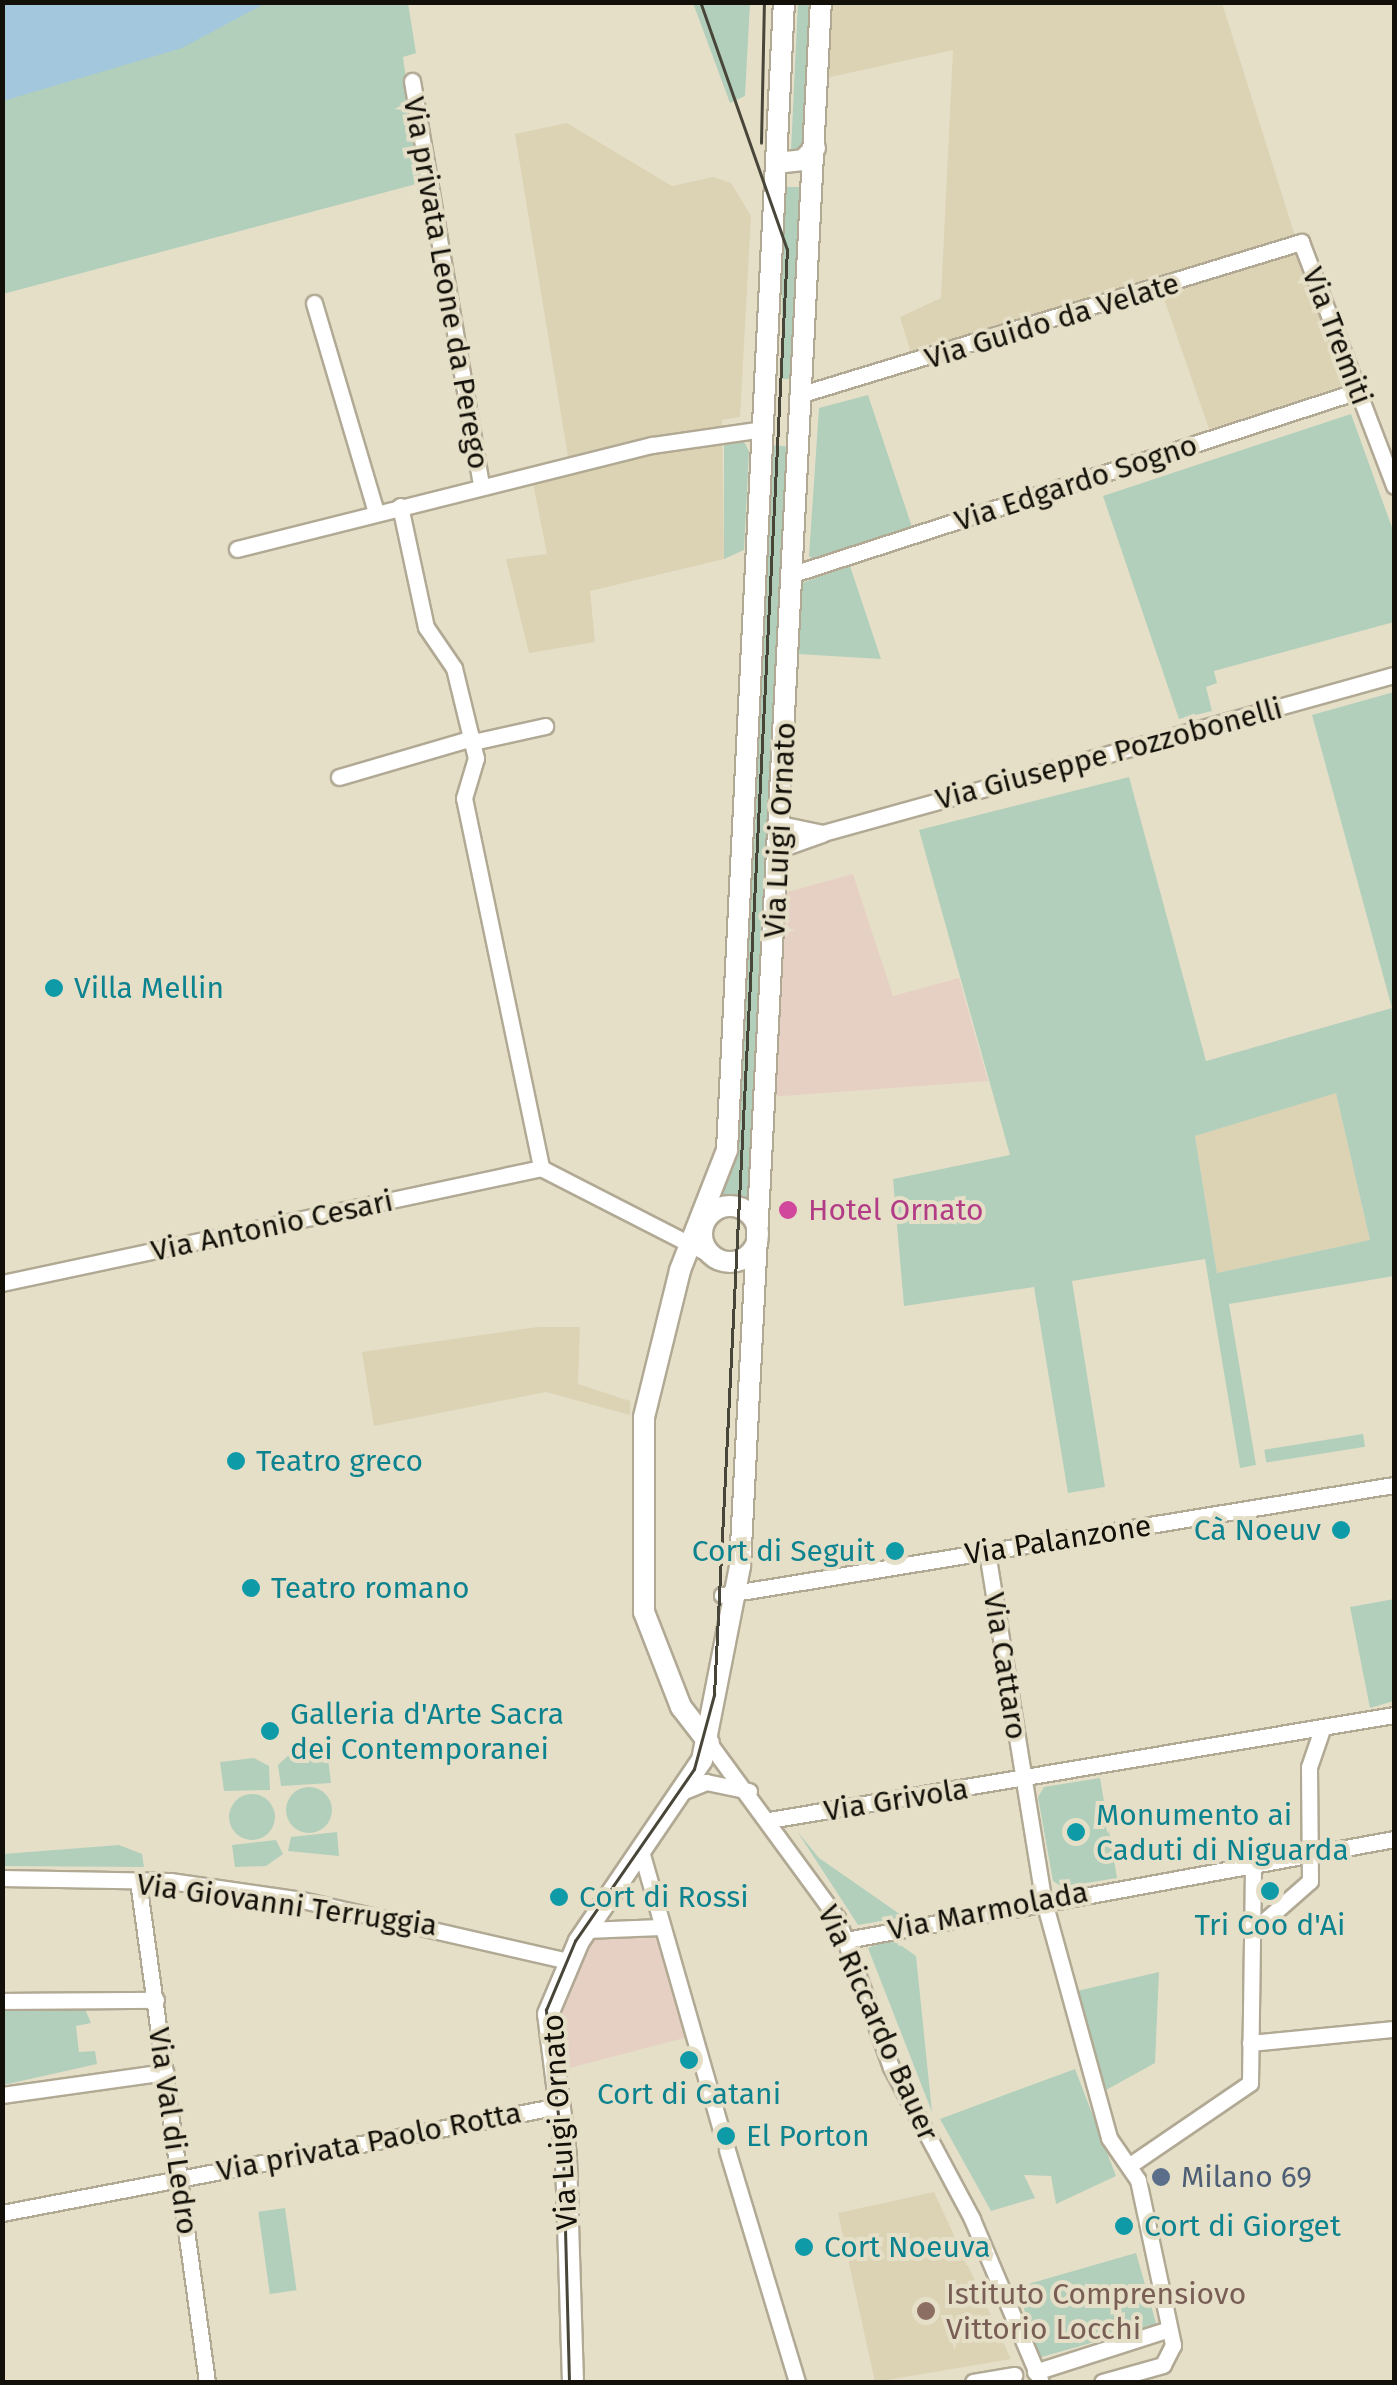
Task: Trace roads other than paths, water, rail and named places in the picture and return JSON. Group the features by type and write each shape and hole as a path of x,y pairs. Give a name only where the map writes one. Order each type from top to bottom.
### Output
{"main road":[{"name":"Via Luigi Ornato","path":"709,1743 665,1674 642,1586 645,1405 692,1246 705,1223 727,1150 784,2"},
{"name":"Via Luigi Ornato","path":"573,2382 559,2106 547,2025 568,1961 585,1930 684,1791 709,1743 730,1594 758,1235 822,2"},
{"path":"776,163 803,160 815,148"},
{"path":"764,406 802,394"},
{"path":"763,428 802,424"},
{"path":"720,1208 739,1208 758,1235 743,1258 715,1257 705,1223 720,1208"}],"street":[{"name":"Via privata Leone da Perego","path":"412,81 481,486"},
{"name":"Via Guido da Velate","path":"802,394 1301,242"},
{"name":"Via Tremiti","path":"1301,242 1394,486"},
{"path":"314,303 376,512"},
{"name":"Via Edgardo Sogno","path":"793,574 968,521 1358,391"},
{"path":"237,549 718,430 763,428"},
{"path":"400,506 426,627 454,668 472,740 464,798 541,1168 715,1257"},
{"name":"Via Giuseppe Pozzobonelli","path":"780,849 823,833 1394,675"},
{"path":"339,777 472,740 545,726"},
{"name":"Via Giuseppe Pozzobonelli","path":"780,824 823,833"},
{"name":"Via Antonio Cesari","path":"2,1284 541,1168"},
{"name":"Via Palanzone","path":"730,1594 1394,1486"},
{"name":"Via Cattaro","path":"988,1552 1044,1898 1109,2138 1130,2165 1166,2330"},
{"path":"1253,1931 1306,1891 1310,1767 1321,1732 1394,1714"},
{"name":"Via Grivola","path":"768,1820 1321,1732"},
{"name":"Via Riccardo Bauer","path":"709,1743 748,1791 846,1940 891,2067 972,2218 1038,2379"},
{"path":"684,1791 706,1782 748,1791"},
{"name":"Via Marmolada","path":"846,1940 1044,1898 1394,1839"},
{"path":"641,1851 720,2127"},
{"path":"1130,2165 1246,2090 1252,1863"},
{"name":"Via Giovanni Terruggia","path":"2,1878 146,1881 419,1921 568,1961"},
{"name":"Via Val di Ledro","path":"146,1881 156,2000 207,2382"},
{"path":"585,1930 661,1927"},
{"path":"2,2001 156,2000"},
{"path":"1250,2043 1394,2028"},
{"path":"2,2095 165,2072"},
{"name":"Via privata Paolo Rotta","path":"2,2212 559,2106"},
{"path":"727,2150 797,2382"},
{"path":"1038,2379 1166,2330 1168,2361 1102,2382"},
{"path":"973,2382 1014,2375"}],"water":[{"path":"3,2 266,3 182,48 3,101"}],"tram line":[{"path":"569,2382 563,2158 546,2010 575,1941 694,1769 714,1695 787,250 700,2"},
{"path":"761,143 764,2"}],"place":[{"name":"Villa Mellin","path":"54,988"},
{"name":"Hotel Ornato","path":"788,1210"},
{"name":"Teatro greco","path":"236,1461"},
{"name":"Cà Noeuv","path":"1341,1530"},
{"name":"Cort di Seguit","path":"895,1551"},
{"name":"Teatro romano","path":"251,1588"},
{"name":"Galleria d'Arte Sacra dei Contemporanei","path":"270,1731"},
{"name":"Monumento ai Caduti di Niguarda","path":"1076,1832"},
{"name":"Tri Coo d'Ai","path":"1270,1891"},
{"name":"Cort di Rossi","path":"559,1897"},
{"name":"Cort di Catani","path":"689,2060"},
{"name":"El Porton","path":"726,2136"},
{"name":"Milano 69","path":"1161,2177"},
{"name":"Cort di Giorget","path":"1124,2226"},
{"name":"Cort Noeuva","path":"804,2247"},
{"name":"Istituto Comprensiovo Vittorio Locchi","path":"926,2311"}]}
